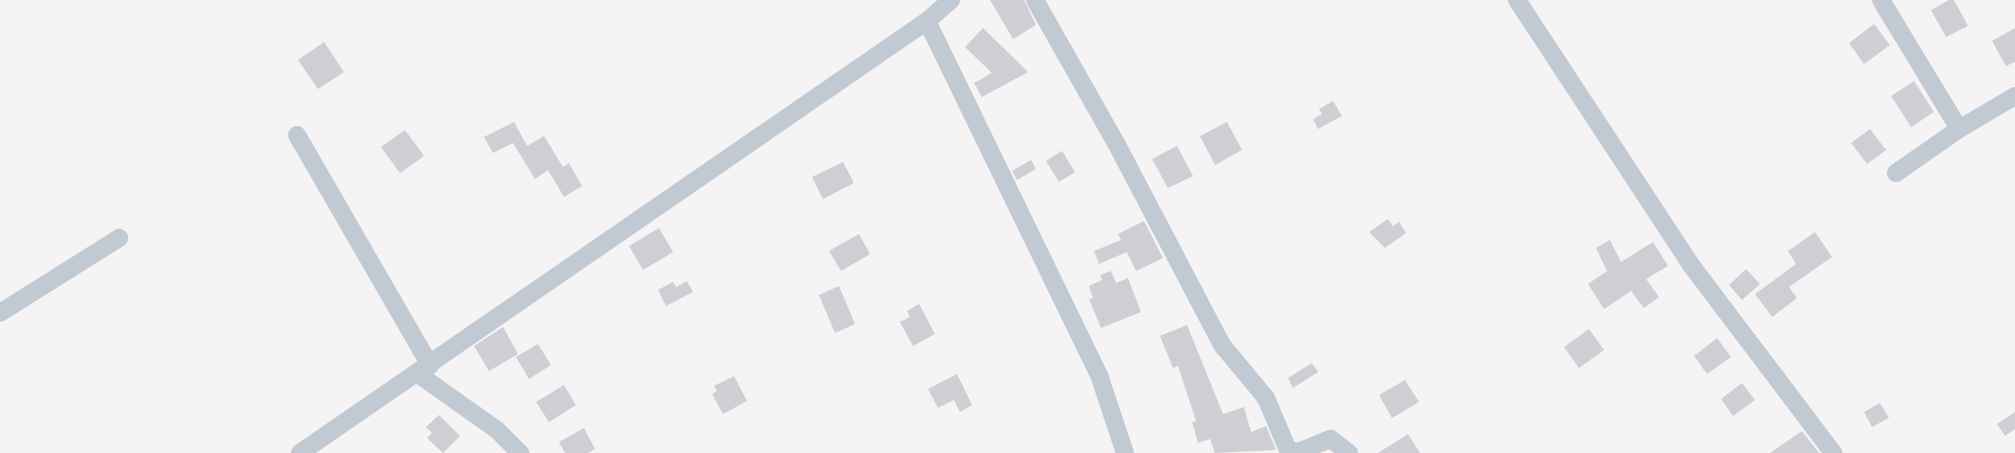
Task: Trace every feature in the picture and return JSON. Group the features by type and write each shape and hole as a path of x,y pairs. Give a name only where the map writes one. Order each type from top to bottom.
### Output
{"street":[{"path":"300,453 927,21 951,0"},
{"path":"1035,0 1116,143 1222,345 1266,398 1288,450 1298,452 1331,439 1349,453"},
{"path":"1517,0 1691,265 1833,453"},
{"path":"1881,0 1959,129"},
{"path":"927,21 1100,378 1125,453"},
{"path":"1896,173 1959,129 2015,96"},
{"path":"297,135 424,369 497,430 520,453"},
{"path":"0,313 119,238"}],"building":[{"path":"990,0 1024,0 1036,25 1013,39"},
{"path":"1949,0 1954,0 1968,26 1946,37 1931,10"},
{"path":"1874,24 1890,45 1864,64 1849,43"},
{"path":"983,28 1028,72 982,97 974,83 992,73 965,47"},
{"path":"2015,28 2015,62 2006,66 1992,41"},
{"path":"324,42 344,72 318,89 298,60"},
{"path":"1914,81 1934,112 1911,127 1891,96"},
{"path":"1333,101 1342,116 1318,129 1313,119 1322,114 1319,109"},
{"path":"514,122 527,146 544,136 563,167 569,163 582,186 564,197 548,170 535,179 513,143 493,153 484,137"},
{"path":"1227,122 1242,150 1215,165 1200,136"},
{"path":"1870,129 1886,150 1867,164 1851,143"},
{"path":"405,130 424,156 400,173 381,147"},
{"path":"1177,146 1193,176 1168,188 1152,159"},
{"path":"1062,151 1075,172 1059,182 1046,161"},
{"path":"1031,160 1036,169 1017,180 1012,171"},
{"path":"843,162 854,183 823,199 812,177"},
{"path":"1388,219 1393,226 1399,222 1406,233 1385,248 1369,232"},
{"path":"1144,221 1163,258 1136,271 1127,252 1099,264 1094,251 1121,240 1118,234"},
{"path":"659,228 673,252 643,270 629,246"},
{"path":"1815,232 1832,257 1789,287 1797,298 1772,317 1755,294 1796,264 1788,251"},
{"path":"859,234 870,254 841,271 829,251"},
{"path":"1610,240 1621,262 1653,242 1668,266 1646,279 1659,297 1644,308 1631,291 1604,309 1588,284 1607,271 1596,248"},
{"path":"1746,269 1760,284 1742,300 1729,285"},
{"path":"1111,271 1116,283 1128,278 1141,312 1101,328 1089,299 1093,298 1089,286 1102,280 1100,275"},
{"path":"687,281 693,292 666,306 658,290 673,282 676,287"},
{"path":"839,286 855,324 835,333 819,295"},
{"path":"919,304 935,334 913,346 900,322 910,317 907,311"},
{"path":"1187,325 1223,414 1244,407 1251,432 1266,426 1276,450 1215,453 1210,439 1198,443 1192,422 1196,421 1178,366 1173,368 1160,336"},
{"path":"503,327 518,354 489,371 474,346"},
{"path":"1589,329 1604,350 1579,368 1564,347"},
{"path":"1717,338 1731,357 1707,374 1694,356"},
{"path":"538,344 551,365 529,379 516,357"},
{"path":"1312,363 1318,372 1293,388 1288,378"},
{"path":"957,374 972,405 960,412 954,400 938,408 928,389"},
{"path":"734,376 747,401 723,414 712,394 717,391 714,386"},
{"path":"1405,380 1419,402 1392,418 1379,395"},
{"path":"1742,383 1755,400 1733,416 1721,399"},
{"path":"564,385 576,405 549,422 536,402"},
{"path":"1880,403 1889,418 1872,427 1864,412"},
{"path":"2015,412 2015,429 2005,436 1997,424"},
{"path":"439,415 460,436 443,453 427,438 432,433 426,427"},
{"path":"584,428 595,449 588,453 565,453 559,442"},
{"path":"1802,431 1819,453 1770,453"},
{"path":"1408,434 1420,453 1378,453"}]}
